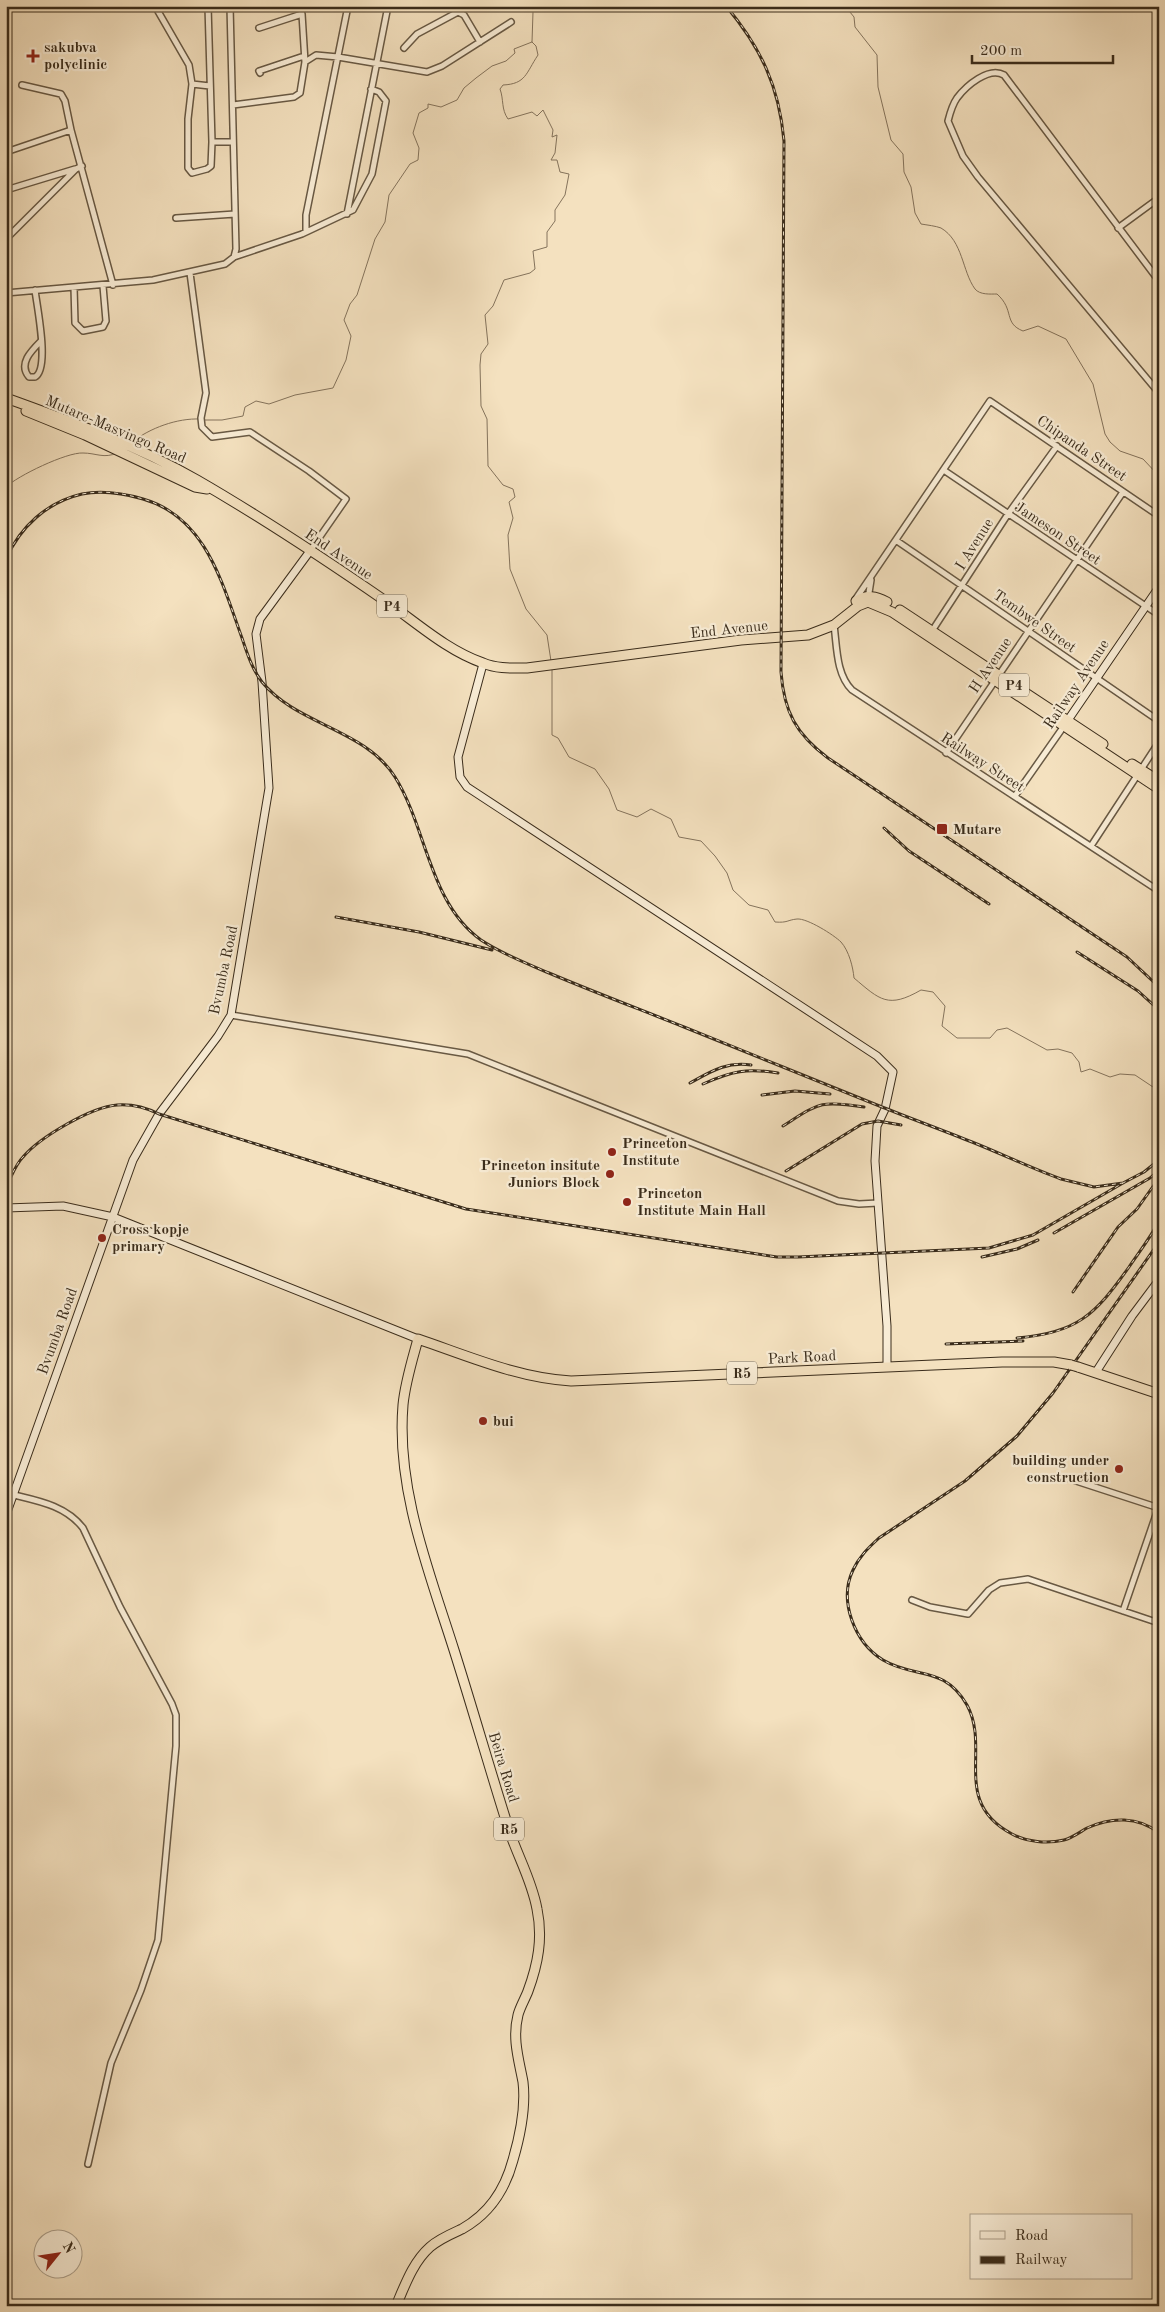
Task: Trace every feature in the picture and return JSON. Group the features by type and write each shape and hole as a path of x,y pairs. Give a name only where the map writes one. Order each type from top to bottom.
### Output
{"highway":[{"name":"Mutare-Masvingo Road","path":"6,398 47,413 179,470 251,512"},
{"name":"Mutare-Masvingo Road","path":"6,404 84,435 195,486 212,489"},
{"name":"End Avenue","path":"251,512 310,550 444,644 483,664 513,668 741,640 808,635 834,625 868,599"},
{"name":"End Avenue","path":"578,661 717,638 809,630 827,624 854,602 868,599"},
{"name":"P4","path":"868,599 884,600 932,631 996,677"},
{"name":"P4","path":"868,599 996,677 1140,773 1159,789"},
{"name":"P4","path":"1140,773 1159,782"},
{"name":"Park Road","path":"418,1339 523,1374 547,1380 616,1379 1046,1361 1096,1372 1159,1394"},
{"name":"Beira Road","path":"396,2306 412,2270 430,2247 474,2222 498,2198 506,2182 520,2133 523,2101 523,2083 518,2064 515,2037 518,2016 536,1968 540,1939 537,1909 528,1877 513,1843 486,1757 428,1570 405,1481 403,1406 408,1375 418,1339"}],"street":[{"path":"155,6 188,65 192,84 188,119 188,168 191,173 211,168 208,6"},
{"path":"230,6 233,105 232,142 236,214 236,249 234,257"},
{"path":"233,105 297,96 301,87 304,59 302,6"},
{"path":"306,231 306,216 348,6"},
{"path":"347,214 388,6"},
{"path":"404,48 417,34 458,12 464,15 480,42"},
{"path":"259,28 302,14"},
{"path":"260,73 259,71 316,55 427,72 442,66 511,22"},
{"path":"1158,392 962,156 948,121 958,97 966,89 992,72 997,71 1004,75 1159,281"},
{"path":"192,84 210,86"},
{"path":"22,85 61,94 65,101 71,130 113,285"},
{"path":"6,293 113,285 190,273 225,264 234,257 347,214 353,210 372,174 386,101 379,92 371,89"},
{"path":"6,152 71,130"},
{"path":"212,142 232,142"},
{"path":"6,190 82,166"},
{"path":"6,239 76,169"},
{"path":"1118,228 1159,198"},
{"path":"176,218 236,214"},
{"name":"Bvumba Road","path":"6,1515 128,1172 142,1142 159,1114 218,1036 230,1015 268,788 262,682 256,634 260,618 346,499 309,471 250,432 212,437 202,427 201,418 205,405 205,386 190,273"},
{"path":"74,287 75,323 83,331 103,327 106,321 103,286"},
{"path":"35,290 40,340 43,349 42,371 35,377 29,377 24,371 24,366 40,340"},
{"name":"Chipanda Street","path":"990,401 1159,516"},
{"name":"End Avenue","path":"854,602 945,471 990,401"},
{"name":"I Avenue","path":"932,631 1008,514 1057,446"},
{"name":"Jameson Street","path":"945,471 1159,615"},
{"name":"H Avenue","path":"946,753 1123,492"},
{"name":"Tembwe Street","path":"897,541 1159,721"},
{"name":"End Avenue","path":"868,599 872,574"},
{"name":"Railway Avenue","path":"1015,796 1159,587"},
{"name":"Railway Street","path":"834,625 841,674 845,683 852,690 1159,891"},
{"path":"483,664 458,757 460,776 467,787 878,1056 891,1067 893,1078 885,1109 877,1126 875,1161 887,1367"},
{"path":"1091,846 1159,742"},
{"path":"230,1015 468,1054 838,1201 859,1204 878,1203"},
{"path":"6,1208 63,1206 113,1218 418,1339"},
{"path":"1096,1372 1132,1316 1159,1280"},
{"path":"1064,1477 1159,1507 1123,1611"},
{"path":"14,1495 64,1510 76,1519 83,1528 120,1607 172,1704 176,1715 176,1746 158,1940 141,1990 111,2063 88,2164"},
{"path":"912,1600 930,1607 968,1614 989,1590 1000,1583 1028,1579 1159,1623"},
{"path":"1157,1734 1159,1727"}],"waterway":[{"path":"204,420 222,420 243,416 245,407 256,401 269,404 295,395 333,388 346,360 351,336 344,320 350,304 357,295 375,239 385,222 389,195 410,164 418,160 419,148 413,133 419,113 428,108 428,104 441,107 457,100 464,88 476,78 492,66 506,61 515,53 514,49 532,42 535,6"},
{"path":"845,6 854,17 855,27 877,55 878,87 891,140 903,154 904,172 911,187 915,213 921,224 941,228 954,240 975,289 982,293 997,294 1006,305 1011,320 1017,328 1023,331 1038,326 1066,339 1093,384 1105,434 1110,442 1120,451 1143,459 1159,476"},
{"path":"532,42 536,46 538,55 528,72 521,80 503,85 500,89 504,112 508,119 532,112 537,116 543,110 553,130 552,137 557,135 555,153 551,160 557,160 560,172 569,174 565,195 555,210 555,221 547,232 547,247 533,251 535,269 530,273 504,280 493,306 485,315 488,344 481,354 481,406 487,419 488,466 503,485 513,489 515,497 509,502 513,518 508,535 510,569 526,609 547,635 551,661"},
{"path":"132,442 147,432 164,425 182,420 200,419"},
{"path":"6,487 31,471 66,456 83,453 104,456 117,453"},
{"path":"552,668 552,735 558,738 569,757 595,769 609,789 617,810 637,817 651,809 671,819 679,837 701,841 715,856 727,873 733,890 749,905 768,910 775,922 801,919 838,939 848,954 854,978 871,992 885,999 892,1000 910,996 921,990 933,992 945,1006 942,1026 957,1038 990,1038 997,1030 1007,1028 1047,1050 1058,1049 1072,1053 1079,1062 1081,1072 1090,1069 1110,1077 1120,1074 1135,1075 1159,1091"}],"railway":[{"path":"726,6 749,37 773,85 782,121 784,141 781,672 785,699 789,710 800,731 828,758 1127,957 1159,987"},
{"path":"6,559 27,526 46,510 69,498 97,492 112,493 143,499 165,508 197,536 209,555 227,596 250,661 262,682 293,708 366,748 382,761 395,777 415,819 439,886 450,906 464,924 481,940 497,950 566,980 1061,1179 1094,1187 1123,1183"},
{"path":"884,828 909,851 989,904"},
{"path":"336,917 419,932 492,950"},
{"path":"1077,952 1138,991 1159,1010"},
{"path":"690,1083 726,1066 751,1065"},
{"path":"703,1084 731,1073 748,1071 778,1073"},
{"path":"762,1095 795,1091 830,1094"},
{"path":"783,1126 820,1105 838,1104 864,1107"},
{"path":"6,1187 20,1160 53,1132 94,1111 117,1105 128,1105 144,1108 466,1209 777,1257 798,1257 989,1248 1033,1235 1144,1172 1159,1160"},
{"path":"786,1171 862,1124 878,1121 901,1125"},
{"path":"1054,1233 1150,1178 1159,1170"},
{"path":"1073,1292 1118,1227 1137,1209 1159,1178"},
{"path":"1017,1338 1055,1332 1083,1319 1106,1298 1117,1284 1149,1239 1159,1221"},
{"path":"982,1257 1017,1249 1038,1240"},
{"path":"1159,1242 1053,1393 1017,1436 965,1481 879,1538 855,1565 847,1595 852,1620 857,1632 873,1653 895,1666 939,1678 958,1692 967,1705 976,1739 977,1791 983,1807 994,1821 1012,1834 1024,1839 1037,1841 1051,1842 1064,1840 1096,1824 1115,1820 1133,1821 1151,1827 1159,1833"},
{"path":"946,1344 1023,1341"}],"place":[{"name":"sakubva polyclinic","path":"33,56"},
{"name":"Mutare","path":"942,829"},
{"name":"Princeton Institute","path":"612,1152"},
{"name":"Princeton insitute Juniors Block","path":"610,1174"},
{"name":"Princeton Institute Main Hall","path":"627,1202"},
{"name":"Cross kopje primary","path":"102,1238"},
{"name":"bui","path":"483,1421"},
{"name":"building under construction","path":"1119,1469"}]}
